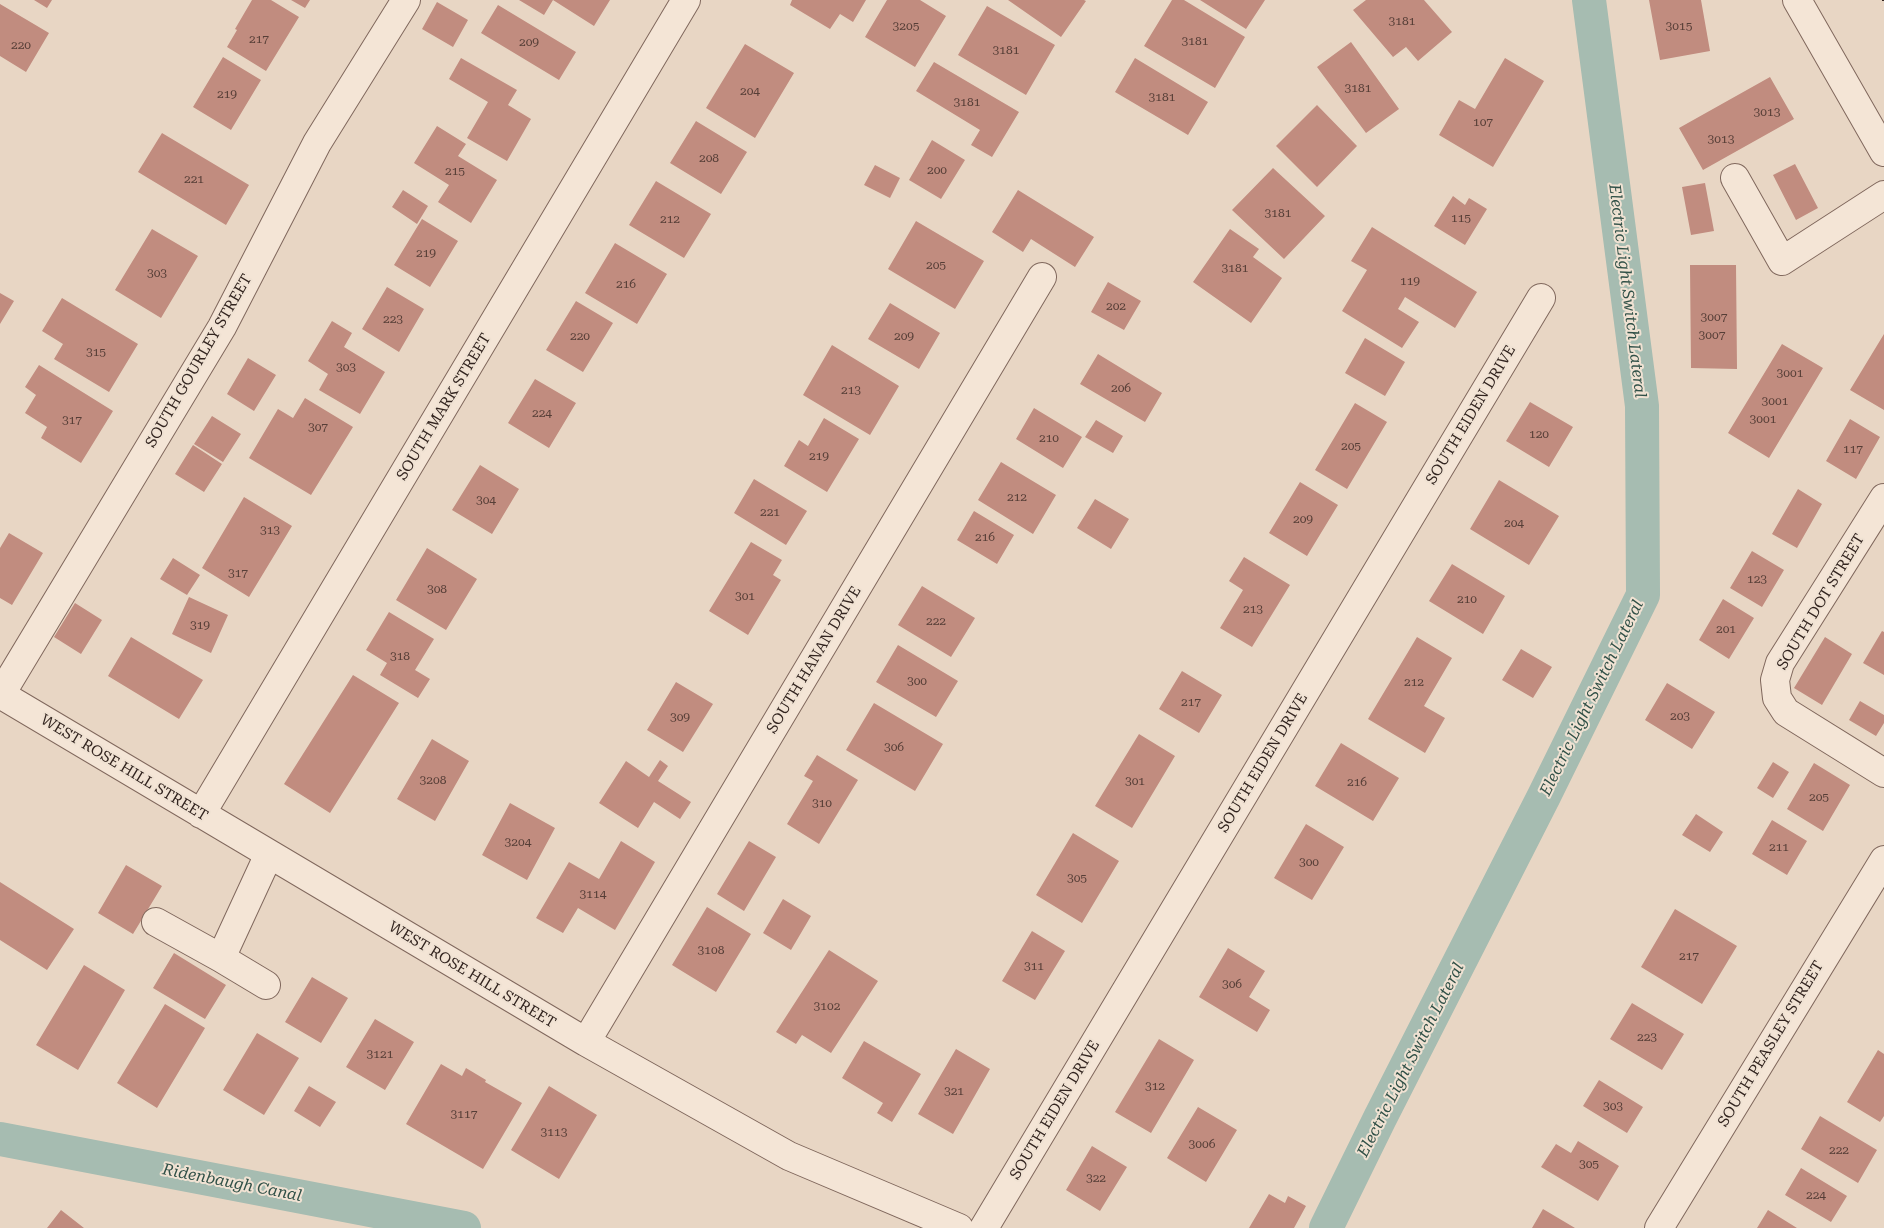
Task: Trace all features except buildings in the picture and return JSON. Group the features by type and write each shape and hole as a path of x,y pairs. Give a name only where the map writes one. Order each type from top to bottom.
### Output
{"street":[{"name":"SOUTH GOURLEY STREET","path":"0,694 222,327 317,143 406,0"},
{"name":"SOUTH MARK STREET","path":"201,814 686,0"},
{"path":"1797,0 1884,152"},
{"path":"1735,178 1782,261 1884,195"},
{"name":"SOUTH HANAN DRIVE","path":"586,1042 1042,277"},
{"name":"SOUTH EIDEN DRIVE","path":"984,1228 1541,298"},
{"name":"SOUTH DOT STREET","path":"1884,498 1780,664 1775,680 1777,698 1786,712 1884,774"},
{"name":"WEST ROSE HILL STREET","path":"0,694 586,1042 788,1156 959,1228"},
{"path":"221,958 269,854"},
{"name":"SOUTH PEASLEY STREET","path":"1659,1228 1884,860"},
{"path":"156,922 266,985"}],"waterway":[{"name":"Electric Light Switch Lateral","path":"1326,1228 1643,595 1642,406 1589,0"},
{"name":"Ridenbaugh Canal","path":"0,1139 464,1228"}]}
